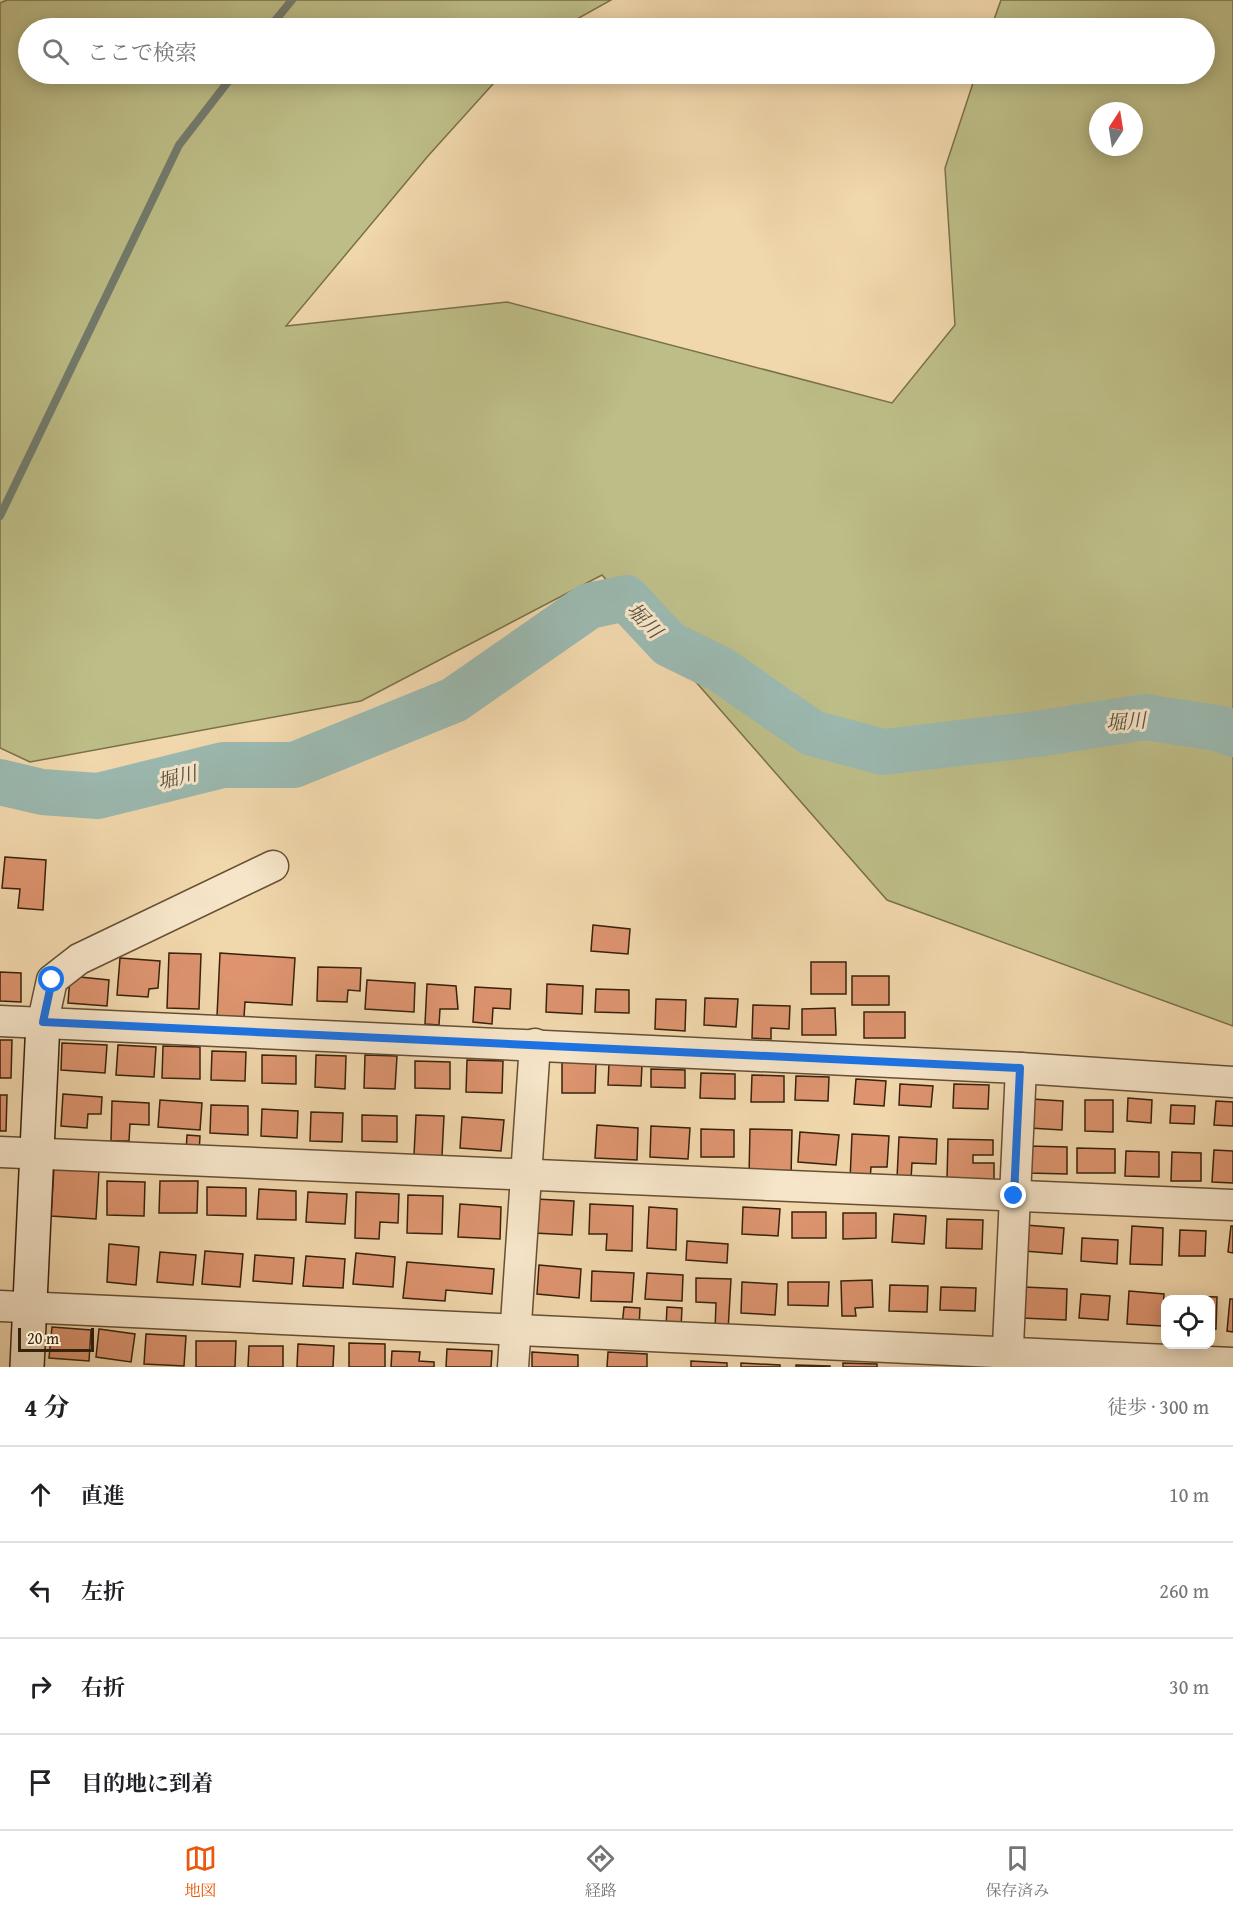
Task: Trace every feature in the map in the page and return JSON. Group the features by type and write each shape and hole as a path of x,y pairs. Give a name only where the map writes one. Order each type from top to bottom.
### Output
{"street":[{"path":"27,1367 15,1307 38,1154 43,1022 52,980 79,959 273,866"},
{"path":"0,1021 536,1044 1020,1068 1233,1082"},
{"path":"513,1367 524,1176 536,1044"},
{"path":"1008,1360 1020,1068"},
{"path":"0,1152 1233,1205"},
{"path":"15,1307 514,1328 1008,1360 1233,1363"}],"green space":[{"path":"7,0 611,0 579,18 18,18 18,84 493,84 428,156 286,326 507,302 892,403 955,325 945,168 973,84 1215,84 1215,18 995,18 1001,0 1233,0 1233,1026 887,900 602,575 361,701 30,762 0,748 0,3"}],"building":[{"path":"5,857 46,860 43,910 18,908 20,889 2,888"},
{"path":"593,925 630,929 628,954 591,951"},
{"path":"169,953 201,954 199,1009 167,1008"},
{"path":"220,953 295,958 292,1005 245,1002 244,1017 217,1016"},
{"path":"120,958 160,961 158,988 149,989 148,997 117,995"},
{"path":"811,962 846,962 846,994 811,994"},
{"path":"318,967 361,968 360,991 348,990 347,1002 317,1001"},
{"path":"0,972 21,973 21,1002 0,1001"},
{"path":"70,976 109,980 107,1006 68,1003"},
{"path":"852,976 889,976 889,1005 852,1005"},
{"path":"367,980 415,983 414,1012 365,1009"},
{"path":"427,984 456,986 458,1009 440,1009 439,1025 425,1024"},
{"path":"547,984 583,986 582,1014 546,1012"},
{"path":"475,987 511,989 510,1009 493,1008 492,1024 473,1022"},
{"path":"596,989 629,990 629,1013 595,1012"},
{"path":"705,998 738,999 736,1027 704,1025"},
{"path":"656,999 686,1000 685,1031 655,1029"},
{"path":"753,1005 790,1006 789,1029 771,1028 771,1039 752,1038"},
{"path":"835,1008 836,1035 802,1035 802,1009"},
{"path":"864,1012 905,1012 905,1038 864,1038"},
{"path":"0,1040 12,1040 11,1078 0,1078"},
{"path":"62,1043 107,1045 105,1073 61,1070"},
{"path":"118,1045 156,1047 154,1077 116,1075"},
{"path":"163,1046 200,1047 200,1079 162,1078"},
{"path":"212,1051 246,1052 245,1081 211,1080"},
{"path":"262,1055 296,1056 296,1084 262,1083"},
{"path":"316,1055 346,1056 345,1089 315,1087"},
{"path":"365,1055 397,1056 395,1089 364,1088"},
{"path":"467,1060 503,1061 502,1093 466,1092"},
{"path":"415,1061 450,1062 450,1089 415,1088"},
{"path":"562,1061 596,1062 595,1093 562,1093"},
{"path":"609,1063 642,1065 641,1086 608,1085"},
{"path":"651,1069 685,1070 685,1088 651,1087"},
{"path":"701,1073 735,1074 735,1099 700,1098"},
{"path":"752,1075 784,1076 784,1102 751,1102"},
{"path":"796,1076 829,1077 828,1101 795,1100"},
{"path":"856,1079 886,1081 884,1106 854,1104"},
{"path":"900,1084 933,1086 931,1107 899,1105"},
{"path":"954,1084 989,1085 988,1109 953,1108"},
{"path":"63,1094 102,1097 101,1114 88,1114 87,1128 61,1126"},
{"path":"0,1095 7,1095 6,1131 0,1131"},
{"path":"1128,1098 1152,1100 1151,1123 1127,1121"},
{"path":"1032,1099 1063,1101 1062,1130 1030,1128"},
{"path":"160,1100 202,1103 200,1130 158,1127"},
{"path":"1085,1100 1113,1100 1113,1132 1085,1131"},
{"path":"112,1101 149,1103 149,1125 130,1124 129,1141 111,1141"},
{"path":"1216,1101 1233,1102 1233,1126 1214,1125"},
{"path":"211,1105 248,1106 248,1135 210,1133"},
{"path":"1171,1105 1195,1106 1194,1124 1170,1123"},
{"path":"262,1109 298,1111 297,1138 261,1136"},
{"path":"311,1112 343,1113 342,1142 310,1141"},
{"path":"362,1115 397,1116 397,1142 362,1141"},
{"path":"416,1115 444,1116 442,1156 414,1155"},
{"path":"462,1117 504,1120 501,1151 460,1148"},
{"path":"597,1125 638,1128 637,1160 595,1158"},
{"path":"651,1126 690,1128 688,1159 650,1157"},
{"path":"701,1129 734,1130 734,1157 701,1157"},
{"path":"750,1129 792,1130 791,1178 749,1176"},
{"path":"800,1132 839,1135 836,1165 798,1162"},
{"path":"852,1134 889,1136 887,1167 871,1167 870,1180 850,1180"},
{"path":"187,1135 200,1136 199,1153 186,1152"},
{"path":"899,1137 937,1139 936,1164 912,1163 911,1179 897,1178"},
{"path":"948,1139 993,1140 993,1155 973,1155 973,1163 994,1163 994,1180 947,1179"},
{"path":"1028,1146 1067,1147 1067,1174 1028,1173"},
{"path":"1077,1148 1115,1149 1115,1173 1077,1173"},
{"path":"1214,1150 1233,1151 1233,1183 1212,1182"},
{"path":"1126,1151 1159,1152 1159,1177 1125,1176"},
{"path":"1172,1152 1201,1153 1201,1181 1171,1181"},
{"path":"54,1167 99,1170 96,1219 51,1216"},
{"path":"107,1181 145,1182 144,1216 107,1215"},
{"path":"160,1181 198,1181 197,1213 159,1213"},
{"path":"207,1187 246,1188 246,1216 207,1215"},
{"path":"259,1189 296,1191 296,1220 257,1219"},
{"path":"308,1192 347,1194 345,1224 306,1222"},
{"path":"356,1192 399,1194 398,1223 380,1222 379,1239 355,1238"},
{"path":"408,1195 443,1196 442,1234 407,1233"},
{"path":"536,1199 574,1201 572,1235 534,1233"},
{"path":"460,1204 501,1207 500,1239 458,1237"},
{"path":"590,1204 633,1206 632,1251 606,1250 607,1234 589,1234"},
{"path":"649,1207 677,1209 676,1250 647,1248"},
{"path":"743,1207 780,1209 778,1236 742,1234"},
{"path":"792,1212 826,1212 826,1238 792,1238"},
{"path":"843,1213 876,1213 876,1238 843,1239"},
{"path":"894,1214 926,1216 924,1244 892,1242"},
{"path":"947,1219 983,1220 982,1249 946,1248"},
{"path":"1025,1225 1064,1228 1062,1254 1024,1251"},
{"path":"1132,1226 1163,1228 1162,1265 1130,1264"},
{"path":"1231,1226 1233,1226 1233,1253 1228,1252"},
{"path":"1180,1230 1206,1231 1205,1256 1179,1256"},
{"path":"1082,1238 1118,1240 1117,1264 1081,1261"},
{"path":"687,1241 728,1244 727,1263 686,1260"},
{"path":"109,1244 139,1247 136,1285 107,1282"},
{"path":"205,1251 243,1254 240,1287 202,1284"},
{"path":"160,1252 196,1255 193,1285 157,1282"},
{"path":"356,1253 395,1257 393,1287 353,1284"},
{"path":"255,1255 294,1258 292,1284 253,1281"},
{"path":"306,1256 345,1259 343,1288 303,1286"},
{"path":"407,1262 494,1269 492,1294 446,1290 445,1301 403,1298"},
{"path":"539,1265 581,1269 579,1298 537,1294"},
{"path":"592,1271 634,1273 632,1302 591,1301"},
{"path":"647,1273 683,1275 682,1301 645,1299"},
{"path":"696,1278 731,1279 728,1331 715,1330 716,1303 696,1302"},
{"path":"872,1280 873,1307 855,1308 856,1316 842,1316 841,1281"},
{"path":"742,1282 777,1284 775,1315 741,1313"},
{"path":"788,1282 829,1282 828,1306 788,1305"},
{"path":"890,1285 928,1286 927,1312 889,1311"},
{"path":"941,1287 976,1288 975,1311 940,1310"},
{"path":"1024,1287 1067,1289 1066,1320 1022,1318"},
{"path":"1129,1291 1164,1294 1161,1295 1161,1326 1127,1324"},
{"path":"1081,1294 1110,1296 1108,1320 1079,1318"},
{"path":"1215,1297 1217,1297 1215,1329"},
{"path":"1230,1299 1233,1299 1233,1332 1227,1331"},
{"path":"624,1307 640,1308 639,1327 622,1326"},
{"path":"667,1307 682,1308 681,1328 666,1327"},
{"path":"52,1327 91,1330 89,1361 49,1358"},
{"path":"99,1329 135,1334 131,1362 96,1357"},
{"path":"146,1334 186,1336 184,1366 144,1364"},
{"path":"196,1341 236,1341 235,1367 196,1367"},
{"path":"349,1343 385,1344 385,1367 349,1367"},
{"path":"298,1344 334,1346 333,1367 297,1367"},
{"path":"249,1346 283,1346 283,1367 248,1367"},
{"path":"447,1349 492,1351 491,1367 446,1367"},
{"path":"392,1351 420,1352 419,1361 434,1362 434,1367 391,1367"},
{"path":"532,1352 578,1355 578,1367 532,1367"},
{"path":"608,1352 647,1354 647,1367 607,1367"},
{"path":"691,1361 727,1363 727,1367 691,1367"},
{"path":"741,1363 780,1365 780,1367 741,1367"},
{"path":"843,1363 877,1364 877,1367 843,1367"},
{"path":"796,1365 830,1366 830,1367 796,1367"}],"waterway":[{"path":"277,18 292,0"},
{"path":"0,516 179,145 226,84"},
{"name":"堀川","path":"0,782 42,792 98,796 223,765 294,765 454,700 589,606 626,598 669,644 720,669 812,733 883,752 1037,734 1145,717 1222,729 1233,734"}],"route":[{"path":"52,980 43,1022 1020,1068 1014,1196"}]}
